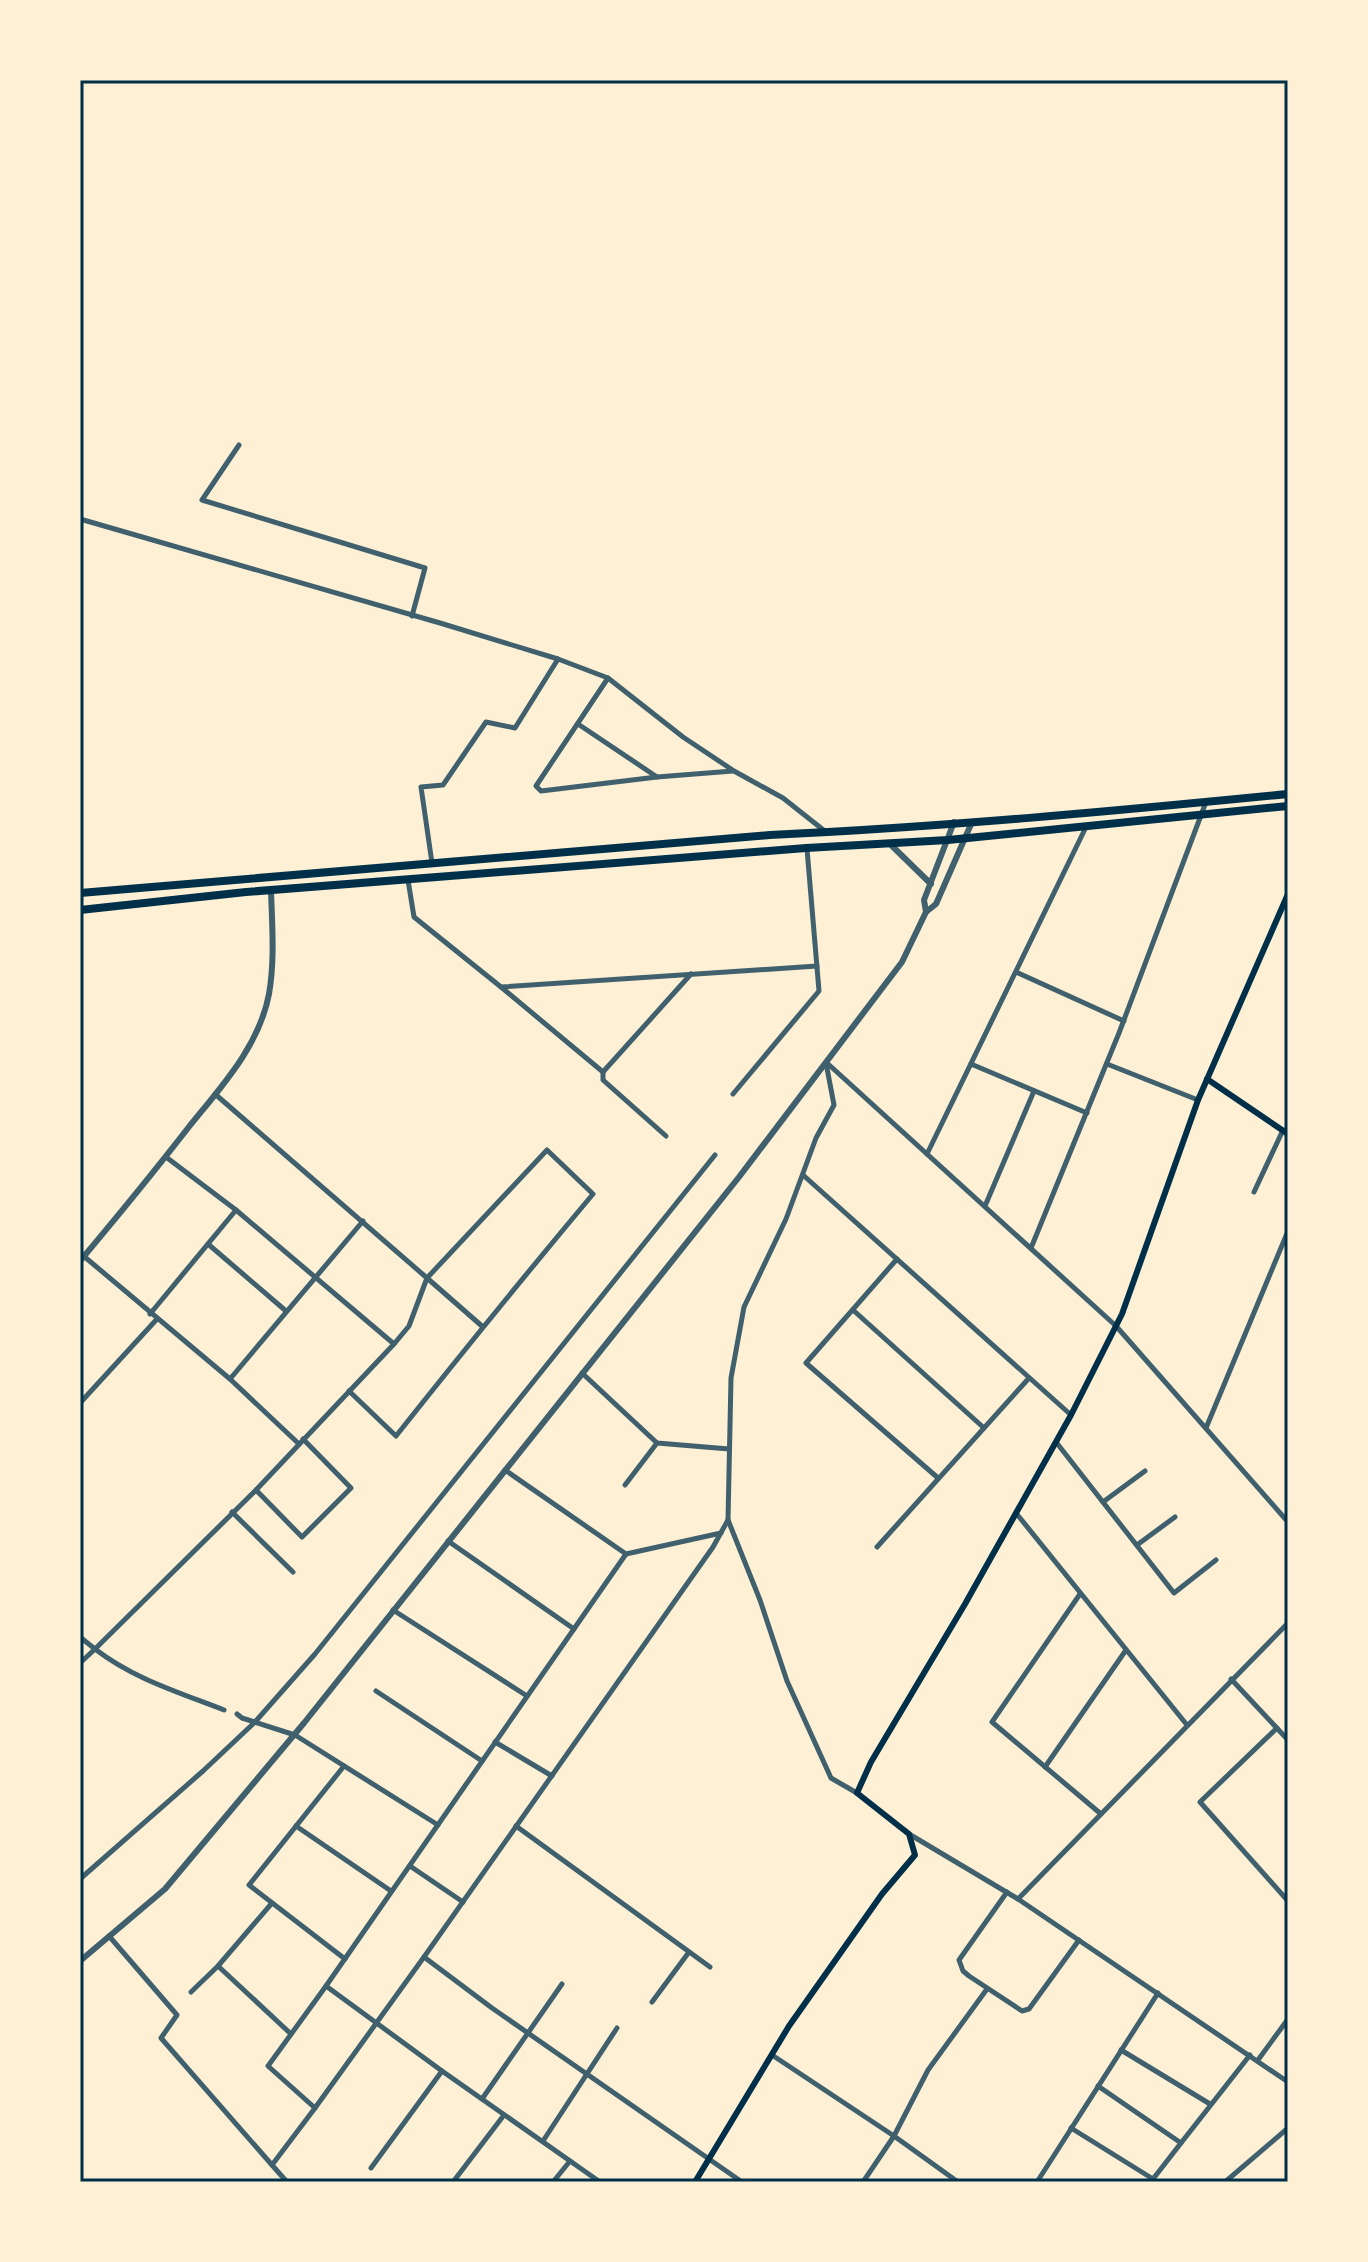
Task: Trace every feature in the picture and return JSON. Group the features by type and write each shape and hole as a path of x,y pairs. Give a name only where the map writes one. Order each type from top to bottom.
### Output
{"highway":[{"path":"80,893 1288,794"},
{"path":"80,910 271,890 806,848 948,840 1288,806"}],"main road":[{"path":"695,2182 789,2026 882,1894 915,1855 909,1834 857,1793 871,1762 1071,1415 1122,1314 1198,1100 1288,894"},
{"path":"1207,1079 1286,1132"}],"street":[{"path":"239,445 202,500 425,568 412,616"},
{"path":"80,519 558,659 608,678 683,737 734,771 783,798 827,833"},
{"path":"432,863 421,787 443,785 486,722 515,728 558,659"},
{"path":"608,678 536,786 538,789 734,771"},
{"path":"578,724 657,777"},
{"path":"1031,1248 1124,1021 1206,802"},
{"path":"926,912 924,900 954,822"},
{"path":"80,1961 165,1889 295,1735 739,1177 902,962 926,912 936,904 972,822"},
{"path":"927,1154 1088,825"},
{"path":"889,843 931,884"},
{"path":"733,1094 819,991 806,848"},
{"path":"408,880 414,917 603,1072"},
{"path":"256,1490 302,1537 351,1488 230,1379 81,1257 166,1157 240,1062 255,1035 269,995 271,890"},
{"path":"501,987 817,966"},
{"path":"1016,972 1124,1021"},
{"path":"666,1136 603,1080 603,1072 691,974"},
{"path":"826,1063 1116,1326 1288,1522"},
{"path":"826,1063 834,1105 816,1138 786,1219 744,1307 731,1378 728,1520 760,1600 787,1681 831,1778 857,1793"},
{"path":"971,1064 1087,1113"},
{"path":"1107,1064 1198,1100"},
{"path":"985,1206 1034,1091"},
{"path":"215,1094 483,1327"},
{"path":"1254,1192 1286,1132"},
{"path":"80,1663 256,1490 301,1441 394,1344 409,1326 427,1278 547,1150 593,1194 396,1436 349,1391"},
{"path":"80,1879 255,1722 315,1654 715,1155"},
{"path":"166,1157 236,1210 394,1344"},
{"path":"803,1175 1071,1415"},
{"path":"150,1314 236,1210"},
{"path":"230,1379 363,1221"},
{"path":"1206,1428 1288,1231"},
{"path":"208,1244 286,1311"},
{"path":"897,1259 806,1363 938,1478"},
{"path":"853,1310 984,1428"},
{"path":"80,1403 157,1319"},
{"path":"582,1373 657,1443 729,1449"},
{"path":"877,1547 1029,1378"},
{"path":"1056,1442 1174,1593 1216,1560"},
{"path":"625,1485 657,1443"},
{"path":"505,1470 626,1554"},
{"path":"1103,1502 1145,1471"},
{"path":"232,1512 293,1572"},
{"path":"1016,1513 1187,1725"},
{"path":"1137,1545 1175,1517"},
{"path":"272,2165 463,1902 728,1520"},
{"path":"315,2108 268,2066 626,1554 721,1533"},
{"path":"448,1541 574,1629"},
{"path":"1080,1594 992,1722 1101,1814"},
{"path":"393,1610 527,1696"},
{"path":"1018,1899 1288,1623"},
{"path":"80,1637 138,1678 224,1710"},
{"path":"1045,1767 1126,1650"},
{"path":"1231,1679 1288,1740"},
{"path":"376,1691 482,1761"},
{"path":"237,1714 295,1735 438,1825"},
{"path":"1277,1728 1200,1802 1288,1901"},
{"path":"495,1742 552,1776"},
{"path":"344,1766 249,1885 345,1959"},
{"path":"296,1826 391,1891"},
{"path":"516,1826 710,1967"},
{"path":"909,1834 1018,1899 1288,2082"},
{"path":"410,1866 463,1902"},
{"path":"1007,1892 959,1960 963,1971 987,1989 1022,2011 1029,2009 1079,1940"},
{"path":"191,1992 218,1966 272,1903"},
{"path":"109,1936 177,2015 161,2038 287,2182"},
{"path":"652,2002 689,1952"},
{"path":"424,1957 742,2182"},
{"path":"218,1966 291,2034"},
{"path":"482,2099 562,1984"},
{"path":"326,1986 600,2182"},
{"path":"863,2182 894,2136 928,2070 987,1989"},
{"path":"1037,2182 1158,1993"},
{"path":"1258,2060 1288,2019"},
{"path":"543,2141 617,2028"},
{"path":"1121,2050 1210,2104"},
{"path":"772,2055 958,2182"},
{"path":"1071,2128 1153,2179 1250,2055"},
{"path":"371,2168 442,2071"},
{"path":"1098,2086 1181,2143"},
{"path":"453,2182 504,2115"},
{"path":"1225,2182 1288,2128"},
{"path":"553,2182 570,2161"}]}
